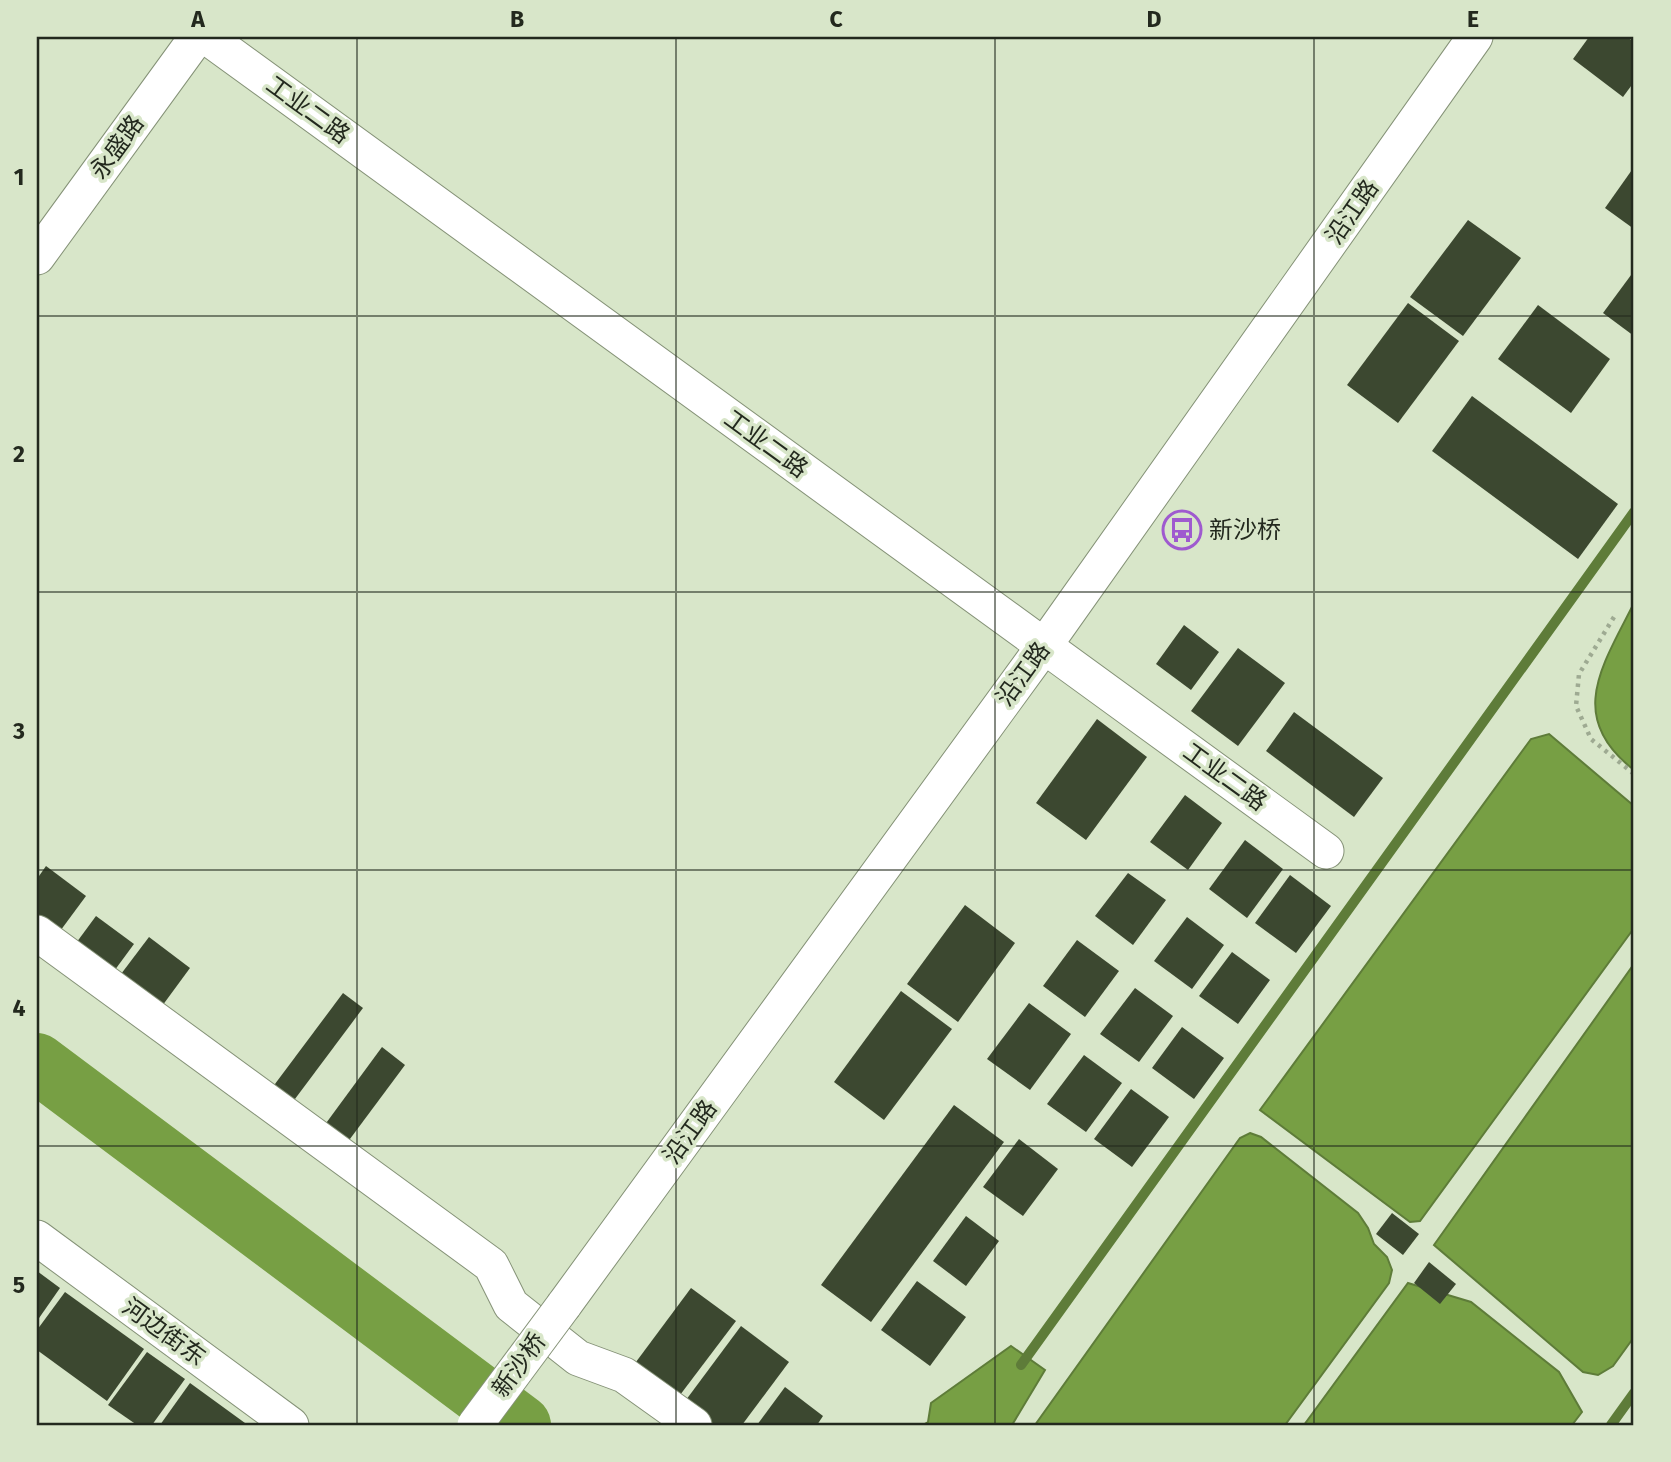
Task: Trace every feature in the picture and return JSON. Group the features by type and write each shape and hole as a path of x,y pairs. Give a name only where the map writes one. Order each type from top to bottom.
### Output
{"street":[{"name":"永盛路","path":"37,257 197,37"},
{"name":"工业二路","path":"207,37 1326,851"},
{"name":"沿江路","path":"564,1305 1044,646 1475,37"},
{"path":"37,933 491,1265 511,1305 578,1358 624,1375 694,1425"},
{"name":"河边街东","path":"37,1238 291,1425"},
{"name":"新沙桥","path":"475,1425 564,1305"}],"path":[{"path":"1614,617 1579,674 1576,705 1591,739 1634,774"}],"shaded area":[{"path":"1634,603 1634,770 1613,750 1601,730 1596,710 1596,690 1611,648"},
{"path":"1549,734 1634,806 1634,928 1420,1221 1410,1222 1260,1110 1531,739"},
{"path":"1634,964 1634,1337 1613,1366 1598,1375 1583,1372 1434,1245"},
{"path":"1250,1133 1261,1137 1358,1213 1374,1244 1387,1257 1392,1270 1389,1283 1285,1425 1035,1425 1240,1138"},
{"path":"1408,1283 1471,1302 1559,1372 1582,1412 1572,1425 1304,1425"},
{"path":"1011,1346 1045,1370 1012,1425 923,1425 928,1422 931,1403"}],"building":[{"path":"1589,37 1627,37 1634,42 1634,82 1623,97 1573,59"},
{"path":"1634,167 1634,229 1605,208"},
{"path":"1468,220 1521,258 1463,336 1410,297"},
{"path":"1634,271 1634,336 1603,313"},
{"path":"1408,303 1459,341 1398,423 1347,385"},
{"path":"1538,305 1610,359 1571,413 1498,359"},
{"path":"1472,396 1618,504 1578,559 1432,451"},
{"path":"1184,625 1219,652 1191,690 1156,664"},
{"path":"1238,648 1285,683 1238,746 1191,711"},
{"path":"1294,712 1383,778 1354,817 1266,751"},
{"path":"1097,719 1147,757 1086,840 1036,803"},
{"path":"1185,795 1222,823 1188,870 1150,842"},
{"path":"1245,840 1283,869 1247,918 1209,889"},
{"path":"46,866 86,896 52,942 37,930 37,879"},
{"path":"1128,873 1166,900 1133,945 1095,916"},
{"path":"1290,875 1331,906 1296,953 1255,923"},
{"path":"965,905 1015,943 958,1022 907,984"},
{"path":"96,916 134,944 106,982 68,954"},
{"path":"1187,917 1224,945 1192,989 1154,961"},
{"path":"149,937 190,968 154,1017 112,986"},
{"path":"1077,940 1119,971 1085,1017 1043,986"},
{"path":"1232,952 1270,980 1238,1024 1199,996"},
{"path":"1135,988 1173,1016 1139,1062 1100,1034"},
{"path":"901,991 952,1029 884,1120 834,1082"},
{"path":"343,993 363,1008 289,1107 269,1092"},
{"path":"1029,1003 1071,1034 1030,1090 987,1059"},
{"path":"1182,1027 1224,1058 1194,1099 1152,1068"},
{"path":"382,1047 405,1065 344,1147 321,1130"},
{"path":"1084,1055 1122,1083 1086,1132 1047,1104"},
{"path":"1131,1089 1169,1117 1132,1167 1094,1139"},
{"path":"954,1105 1004,1142 871,1322 821,1285"},
{"path":"1019,1139 1058,1169 1023,1216 983,1187"},
{"path":"1392,1213 1419,1234 1403,1255 1376,1234"},
{"path":"966,1216 999,1241 966,1286 933,1261"},
{"path":"1429,1262 1456,1284 1440,1304 1414,1283"},
{"path":"37,1271 60,1288 37,1321"},
{"path":"917,1281 966,1317 930,1366 881,1330"},
{"path":"691,1288 736,1321 677,1399 633,1366"},
{"path":"65,1292 144,1349 107,1401 37,1350 37,1330"},
{"path":"741,1326 789,1362 742,1425 711,1425 683,1404"},
{"path":"147,1352 185,1379 152,1425 137,1425 108,1405"},
{"path":"190,1383 245,1423 160,1425"},
{"path":"785,1387 823,1416 817,1425 757,1425"}],"waterway":[{"path":"1021,1365 1634,512"},
{"path":"37,1063 521,1425"},
{"path":"1611,1425 1634,1393"}],"place":[{"name":"新沙桥","path":"1182,530"}]}
